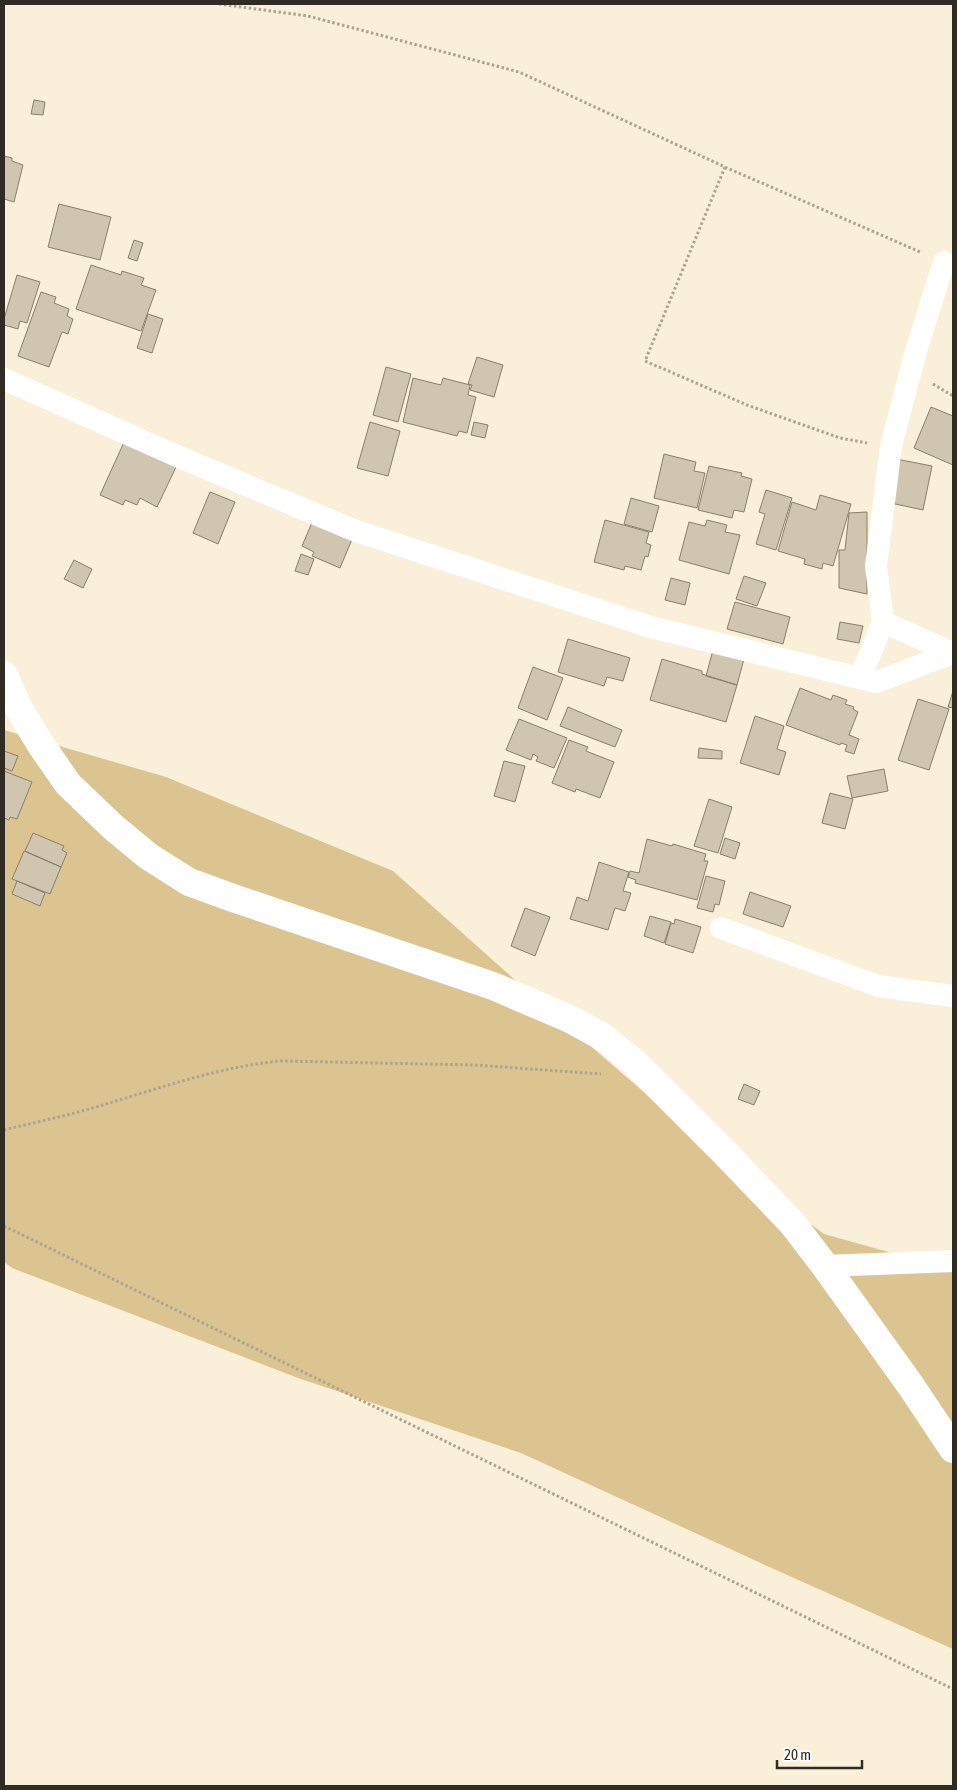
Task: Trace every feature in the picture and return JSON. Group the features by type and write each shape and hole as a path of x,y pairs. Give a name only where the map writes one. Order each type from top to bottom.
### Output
{"street":[{"path":"860,678 883,622 876,566 891,446 916,351 944,262"},
{"path":"4,379 179,457 356,531 651,628 876,682 953,653"},
{"path":"883,622 953,653"},
{"path":"4,675 18,708 68,784 113,827 148,856 189,882 519,996 570,1019 603,1038 636,1064 792,1223 911,1386 953,1449"},
{"path":"721,928 878,986 953,996"},
{"path":"825,1266 953,1261"}],"path":[{"path":"219,4 308,16 519,72 726,167 944,262"},
{"path":"726,167 645,361 747,405 840,438 891,446"},
{"path":"4,1130 89,1109 133,1095 252,1064 281,1061 475,1065 604,1074 636,1064"},
{"path":"4,1226 953,1689"}],"shaded area":[{"path":"4,730 166,777 393,871 534,997 713,1152 824,1234 953,1270 953,1649 521,1453 298,1378 12,1268 4,1262"}],"building":[{"path":"34,100 45,102 43,115 31,114"},
{"path":"4,156 12,158 12,161 23,165 14,202 4,199"},
{"path":"59,204 111,217 100,260 48,247"},
{"path":"134,240 143,243 137,261 128,258"},
{"path":"91,265 121,275 122,271 144,278 141,285 156,290 141,331 76,309"},
{"path":"17,275 40,282 27,323 20,321 18,329 4,325 4,319"},
{"path":"41,292 56,297 54,303 69,309 67,316 73,319 68,334 62,332 49,367 18,356"},
{"path":"148,314 163,319 152,353 137,348"},
{"path":"477,357 503,365 494,397 470,390 472,385 468,384"},
{"path":"386,367 411,374 398,422 373,415"},
{"path":"413,378 441,385 443,378 470,385 468,395 476,397 467,433 459,431 457,436 403,422"},
{"path":"931,407 953,416 953,465 914,448"},
{"path":"370,422 400,431 388,476 357,468"},
{"path":"474,422 488,425 485,438 471,435"},
{"path":"125,440 177,465 157,507 140,498 137,505 125,500 123,505 100,495"},
{"path":"664,454 696,462 694,471 705,473 697,508 654,498"},
{"path":"896,459 932,466 923,510 886,502"},
{"path":"709,466 742,473 741,476 752,479 744,512 734,510 732,518 698,510"},
{"path":"766,490 792,498 776,550 756,544 765,514 759,512"},
{"path":"210,492 235,502 218,544 193,533"},
{"path":"820,495 851,504 833,566 823,563 822,569 804,564 805,559 778,551 792,502 816,510"},
{"path":"631,498 659,506 652,532 624,524"},
{"path":"867,512 867,594 839,588 839,550 845,550 849,513"},
{"path":"313,520 353,537 340,568 312,556 314,552 302,546"},
{"path":"605,520 649,532 646,543 651,545 648,557 645,556 641,570 625,566 624,570 594,562"},
{"path":"707,520 727,525 725,532 740,535 729,574 679,560 689,522 705,526"},
{"path":"301,554 314,559 308,575 295,571"},
{"path":"74,560 92,569 83,588 64,579"},
{"path":"744,576 766,583 757,606 736,599"},
{"path":"671,578 690,583 685,605 665,600"},
{"path":"735,602 790,617 783,644 727,629"},
{"path":"840,622 863,626 859,643 837,639"},
{"path":"568,639 630,658 623,681 607,677 604,686 558,672"},
{"path":"713,650 744,659 737,685 706,676"},
{"path":"662,659 702,671 702,674 737,685 726,722 650,700"},
{"path":"533,667 563,678 547,720 518,708"},
{"path":"800,688 831,700 833,695 847,700 845,704 854,707 853,709 858,712 849,735 859,739 854,754 845,751 847,745 841,743 840,745 786,725"},
{"path":"953,691 953,708 948,707"},
{"path":"918,699 949,709 929,770 898,760"},
{"path":"568,707 622,730 615,747 560,726"},
{"path":"755,716 784,726 777,749 786,752 779,775 740,763"},
{"path":"519,719 567,738 554,768 536,761 538,757 533,754 531,760 506,750"},
{"path":"569,740 588,747 586,751 614,762 600,798 576,789 575,792 552,783"},
{"path":"699,748 722,751 722,759 698,758"},
{"path":"4,751 18,756 12,771 4,768"},
{"path":"504,761 525,766 515,802 494,796"},
{"path":"884,769 888,791 852,798 847,776"},
{"path":"4,771 32,782 17,819 10,817 9,820 4,818"},
{"path":"830,793 853,799 845,829 822,823"},
{"path":"709,799 732,807 718,853 694,846"},
{"path":"33,833 64,846 62,850 67,853 61,867 25,851"},
{"path":"725,838 740,843 735,859 720,854"},
{"path":"647,839 672,846 673,844 706,854 704,861 708,861 697,900 635,883 636,880 628,877 630,871 639,873"},
{"path":"24,851 61,867 50,894 12,879"},
{"path":"599,862 629,872 623,891 631,893 625,911 615,908 608,930 570,919 577,897 588,901"},
{"path":"706,876 725,881 719,905 715,904 713,912 697,908"},
{"path":"17,881 45,893 40,906 12,894"},
{"path":"750,892 791,906 783,927 743,914"},
{"path":"525,908 550,917 535,956 511,946"},
{"path":"650,916 671,922 664,943 644,936"},
{"path":"675,919 701,927 693,953 665,944 671,923 674,924"},
{"path":"744,1084 760,1091 754,1105 738,1099"}]}
